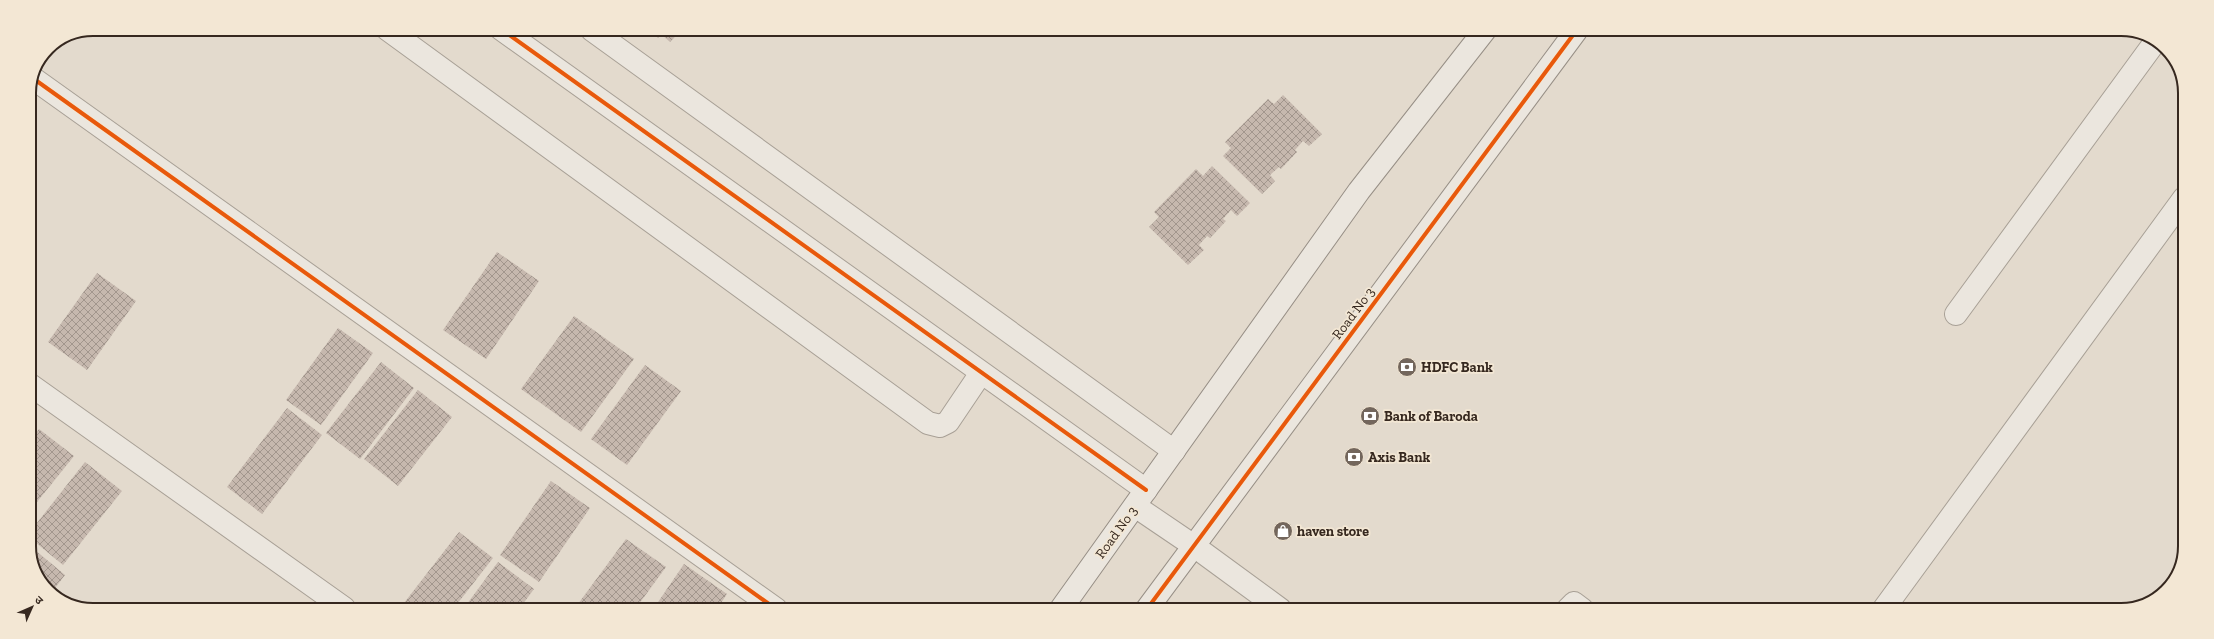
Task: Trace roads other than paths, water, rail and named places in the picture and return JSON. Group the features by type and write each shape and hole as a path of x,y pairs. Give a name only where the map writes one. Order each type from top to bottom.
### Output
{"street":[{"path":"401,36 928,423 940,426 948,422 981,373"},
{"path":"511,36 981,373 1140,498 1194,546 1272,603"},
{"path":"600,36 1174,451"},
{"name":"Road No 3","path":"1066,603 1359,191 1480,36"},
{"name":"Road No 3","path":"1151,603 1572,36"},
{"path":"1956,314 2152,46"},
{"path":"37,81 768,603"},
{"path":"1888,603 2178,206"},
{"path":"36,389 337,603"}],"place":[{"name":"HDFC Bank","path":"1407,367"},
{"name":"Bank of Baroda","path":"1370,416"},
{"name":"Axis Bank","path":"1354,457"},
{"name":"haven store","path":"1283,531"}]}
